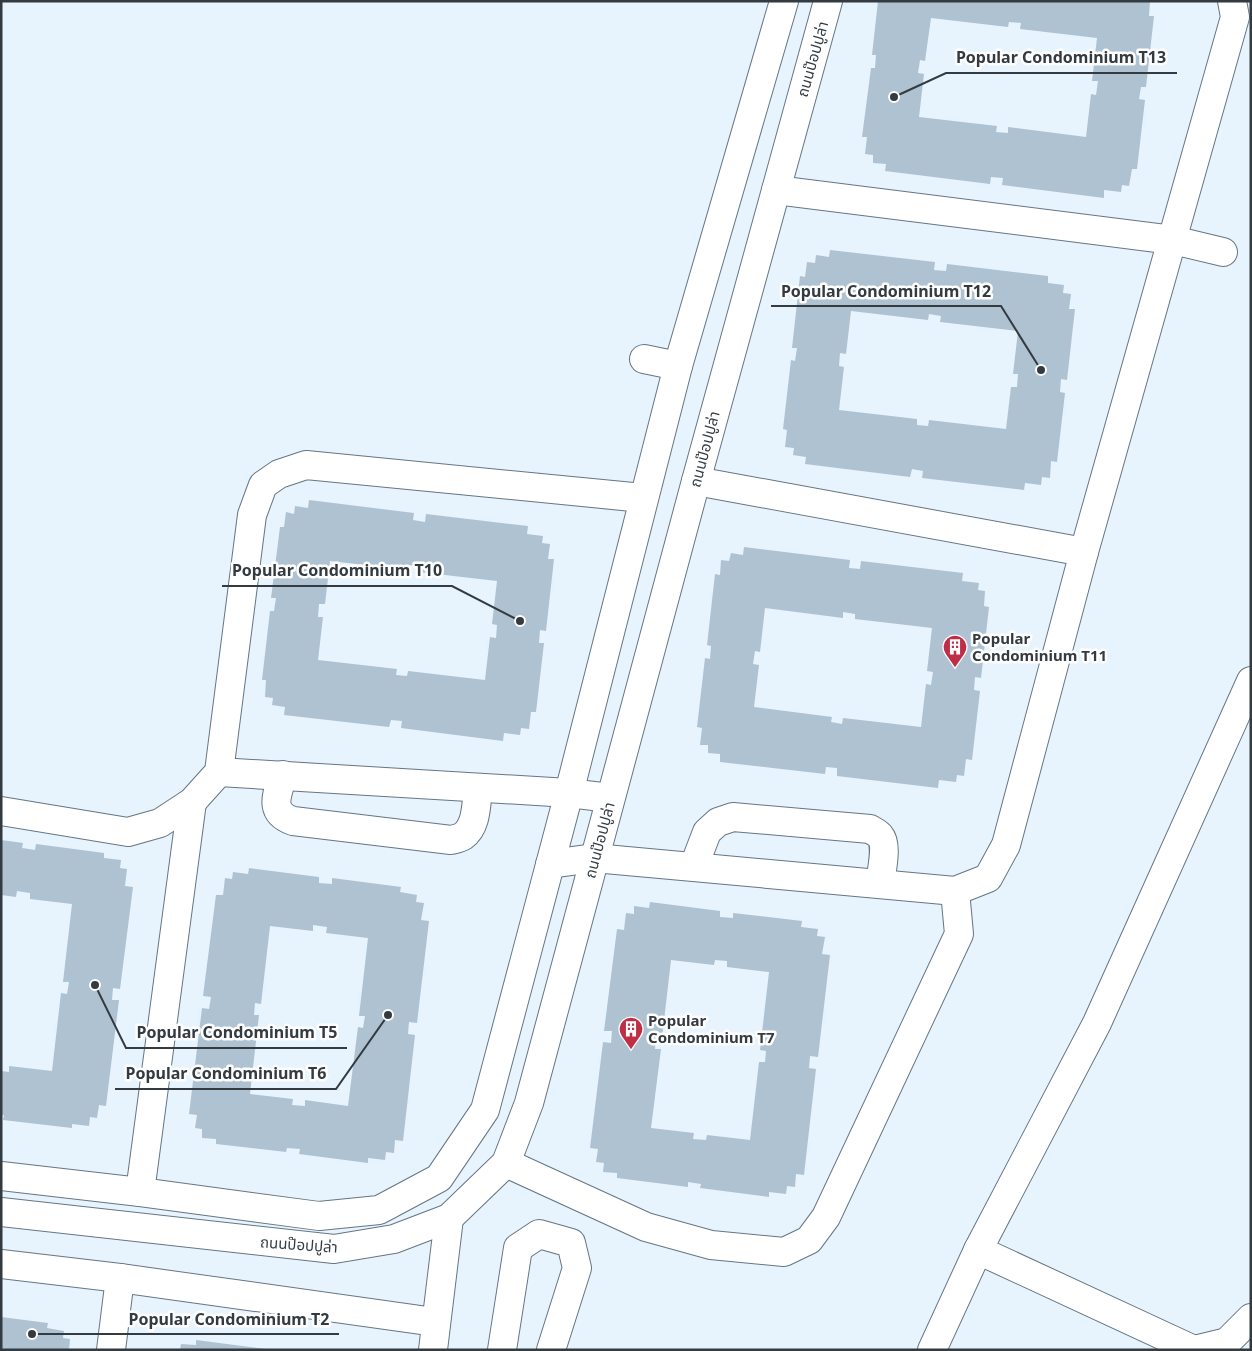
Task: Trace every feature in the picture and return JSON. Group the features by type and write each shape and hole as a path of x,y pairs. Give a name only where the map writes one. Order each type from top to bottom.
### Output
{"street":[{"name":"ถนนป๊อปปูล่า","path":"1,1176 319,1216 379,1210 439,1178 485,1110 569,794 678,366 784,1"},
{"name":"ถนนป๊อปปูล่า","path":"1,1212 334,1249 394,1239 449,1218 506,1163 529,1103 696,481 828,1"},
{"path":"550,864 594,858 955,892 988,878 1006,845 1084,552 1235,17 1232,1"},
{"path":"776,190 1173,240 1222,252"},
{"path":"644,359 678,366"},
{"path":"1,811 128,832 160,823 192,802 219,772 252,515 263,485 279,474 306,465 644,498"},
{"path":"696,481 1084,552"},
{"path":"932,1350 978,1250 1098,1023 1251,681"},
{"path":"219,772 610,798"},
{"path":"283,775 276,798 277,810 283,818 292,821 451,840 463,836 469,829 474,819 478,789"},
{"path":"140,1192 192,802"},
{"path":"694,866 707,832 718,822 733,817 870,829 880,835 883,841 884,852 880,884"},
{"path":"506,1163 646,1226 711,1245 784,1252 809,1240 826,1217 959,934 955,892"},
{"path":"433,1350 449,1218"},
{"path":"502,1350 518,1248 539,1234 571,1243 577,1268 551,1350"},
{"path":"978,1250 1194,1350 1227,1342 1251,1318"},
{"path":"1,1264 120,1278 435,1322"},
{"path":"111,1350 120,1278"}],"building":[{"path":"878,1 1150,1 1149,16 1154,16 1146,87 1141,87 1139,99 1145,100 1137,169 1132,169 1129,186 1122,185 1121,192 1104,190 1104,198 1002,185 1003,178 991,177 990,184 885,171 886,164 873,163 873,155 865,154 867,137 862,137 871,68 875,68 876,55 872,55","holes":["931,18 1008,27 1009,22 1021,23 1020,29 1097,38 1092,81 1098,81 1096,95 1091,94 1086,137 1008,127 1008,133 996,132 997,126 919,117 924,74 918,73 920,60 925,61"]},
{"path":"830,250 935,262 934,270 946,271 947,264 1048,276 1048,283 1064,285 1063,293 1071,294 1069,309 1075,309 1067,380 1061,379 1060,392 1065,393 1057,462 1051,461 1050,478 1042,477 1041,485 1025,483 1024,490 922,478 923,471 912,469 910,477 805,464 806,457 793,455 794,448 785,447 787,430 783,429 791,360 795,361 797,348 792,348 800,276 805,277 807,262 815,263 816,255 829,257","holes":["851,311 928,320 929,314 941,316 940,322 1018,331 1013,374 1018,374 1017,387 1011,387 1006,429 929,420 928,426 917,425 917,419 839,410 844,367 839,366 840,353 846,354"]},
{"path":"309,500 414,513 413,520 425,522 426,514 528,526 527,534 543,536 542,543 550,544 548,559 554,559 546,631 540,630 539,643 544,643 536,712 531,712 529,729 521,728 520,735 504,733 503,741 401,728 402,721 391,720 389,727 284,715 285,707 272,705 273,698 265,697 266,680 262,680 270,611 274,611 276,598 271,598 280,527 284,527 286,512 294,514 295,506 308,508","holes":["330,561 408,570 408,565 420,566 419,572 497,581 492,624 497,625 496,638 490,637 485,680 408,671 407,676 396,675 397,669 318,660 323,617 318,617 319,604 325,604"]},
{"name":"Popular Condominium T11","path":"744,547 850,560 849,568 860,569 861,561 963,573 962,581 979,583 978,590 985,591 984,606 989,607 981,678 975,677 974,690 980,691 972,760 966,759 964,776 957,775 956,782 939,780 938,788 837,776 837,768 826,767 825,774 720,762 720,754 708,753 708,745 700,745 702,728 697,727 705,658 710,659 711,646 707,645 715,574 720,575 721,560 729,561 731,553 743,555","holes":["765,608 843,618 843,612 855,614 855,619 932,628 927,671 933,672 931,685 926,684 921,727 843,718 842,724 831,722 832,717 754,707 759,665 753,664 755,651 760,652"]},
{"path":"1,840 23,843 22,848 35,850 36,844 104,853 104,858 121,860 120,868 127,869 125,886 133,887 120,989 113,988 112,1000 119,1000 106,1106 99,1105 97,1118 90,1117 89,1126 72,1124 72,1128 3,1120 4,1115 1,1115 1,1071 9,1072 9,1066 52,1071 61,993 67,994 69,982 63,982 72,904 30,899 30,893 17,891 16,897 1,895"},
{"path":"249,868 319,877 319,883 332,884 332,878 401,887 400,892 417,895 416,902 424,903 421,920 429,921 417,1023 409,1022 408,1034 415,1035 403,1141 395,1140 394,1153 386,1152 385,1160 368,1158 368,1163 299,1154 300,1149 287,1148 286,1152 216,1144 216,1139 202,1138 202,1129 195,1128 197,1115 189,1114 202,1008 209,1009 211,997 203,996 216,895 223,895 225,878 232,879 233,872 248,874","holes":["313,925 327,927 326,933 368,938 359,1016 365,1016 363,1028 358,1027 348,1106 305,1100 305,1106 292,1105 293,1099 250,1094 259,1015 254,1015 255,1003 261,1004 270,926 313,931"]},
{"name":"Popular Condominium T7","path":"650,902 720,911 720,917 733,918 733,913 802,921 801,927 818,929 817,936 825,937 822,954 830,955 818,1057 810,1056 809,1068 816,1069 804,1175 796,1174 795,1187 787,1186 786,1194 769,1192 769,1197 700,1188 701,1184 688,1182 688,1187 617,1178 617,1173 603,1172 604,1163 596,1162 598,1149 590,1148 603,1042 611,1043 612,1031 604,1031 617,929 624,930 626,913 634,914 634,906 649,908","holes":["671,960 714,965 715,960 727,961 727,967 769,972 760,1050 766,1051 765,1062 759,1062 750,1140 707,1135 706,1140 693,1139 694,1133 651,1128 661,1049 655,1049 656,1037 662,1038"]},
{"path":"1,1317 48,1323 47,1328 64,1331 63,1338 70,1339 69,1350 1,1350"},
{"path":"196,1340 266,1350 180,1350 181,1344 196,1345"}],"place":[{"name":"Popular Condominium T13","path":"894,97"},
{"name":"Popular Condominium T12","path":"1041,370"},
{"name":"Popular Condominium T10","path":"520,621"},
{"name":"Popular Condominium T11","path":"955,668"},
{"name":"Popular Condominium T5","path":"95,985"},
{"name":"Popular Condominium T6","path":"388,1015"},
{"name":"Popular Condominium T7","path":"631,1050"},
{"name":"Popular Condominium T2","path":"32,1334"}]}
